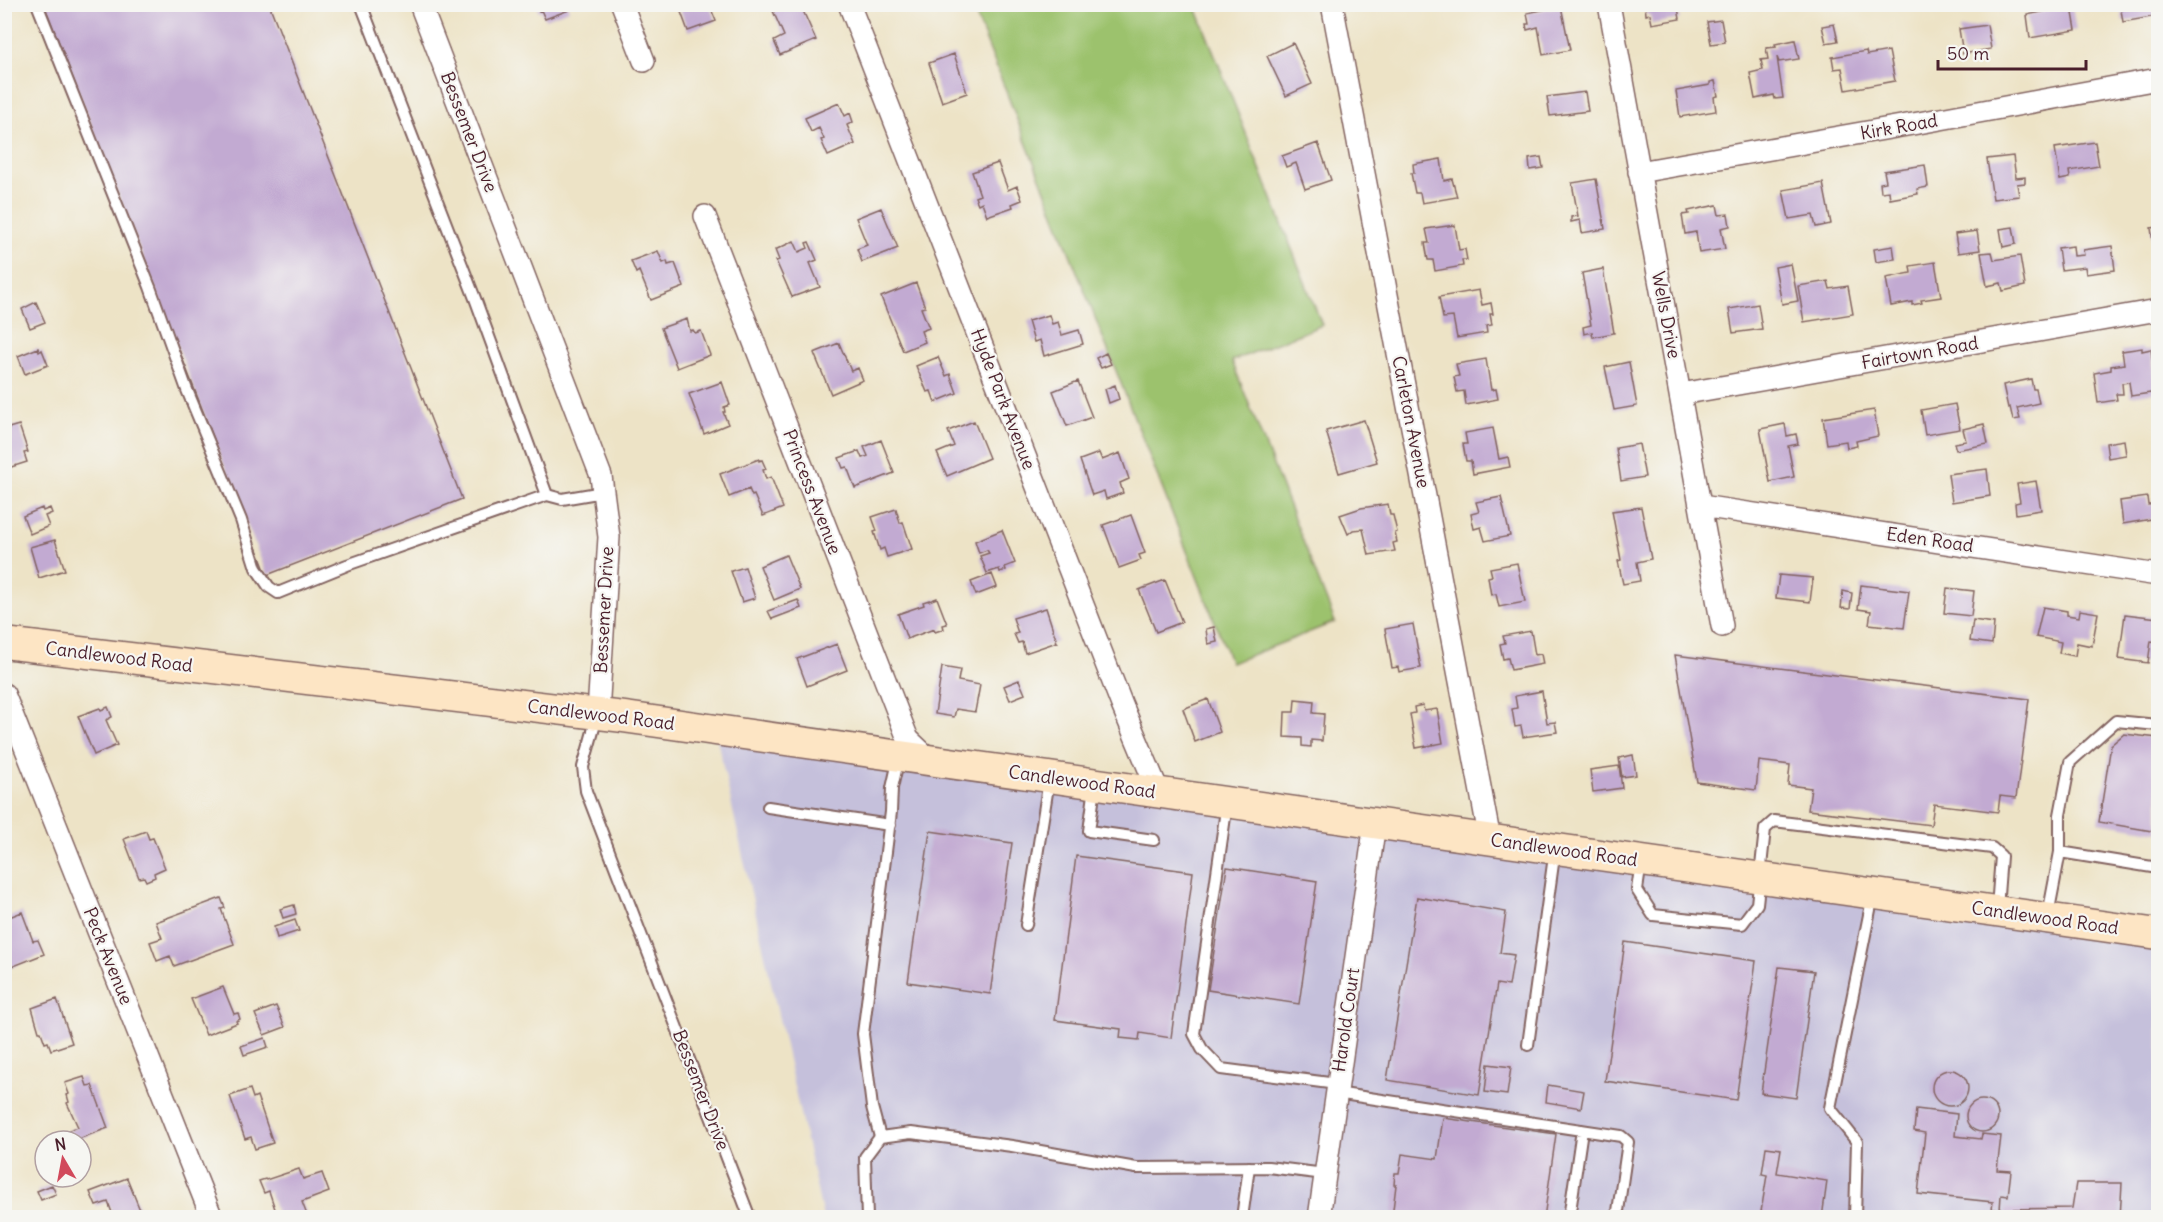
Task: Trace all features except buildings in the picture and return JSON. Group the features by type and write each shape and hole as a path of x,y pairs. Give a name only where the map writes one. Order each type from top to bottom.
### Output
{"street":[{"name":"Bessemer Drive","path":"420,4 601,476 609,537 598,713"},
{"path":"622,4 644,61"},
{"name":"Hyde Park Avenue","path":"849,4 1122,705 1159,793"},
{"name":"Carleton Avenue","path":"1332,4 1490,840"},
{"name":"Wells Drive","path":"1609,4 1722,626"},
{"name":"Kirk Road","path":"1639,172 2158,83"},
{"name":"Princess Avenue","path":"705,216 908,739 930,760"},
{"name":"Fairtown Road","path":"1681,394 2158,310"},
{"name":"Eden Road","path":"1701,506 2158,574"},
{"name":"Candlewood Road","path":"4,643 598,713 2158,934"},
{"name":"Peck Avenue","path":"4,694 212,1218"},
{"name":"Harold Court","path":"1319,1218 1375,824"}],"lane":[{"path":"37,4 150,286 187,390 241,520 256,568 269,586 278,592 378,554 547,495 562,499 603,492"},
{"path":"361,4 476,301 547,495"},
{"name":"Bessemer Drive","path":"598,713 583,767 586,791 750,1218"},
{"path":"2047,919 2060,852 2060,815 2070,762 2116,721 2158,725"},
{"path":"880,1137 872,1107 863,1034 890,825 892,788 900,756"},
{"path":"1026,925 1050,777"},
{"path":"1095,784 1089,831 1154,840"},
{"path":"1227,802 1194,1034 1202,1049 1221,1069 1621,1136 1628,1142 1617,1218"},
{"path":"768,807 890,825"},
{"path":"1641,861 1636,890 1653,915 1742,924 1757,904 1765,829 1774,821 1992,848 2001,856 1996,912"},
{"path":"1528,1045 1555,849"},
{"path":"2060,852 2158,868"},
{"path":"1855,1218 1857,1142 1830,1108 1873,894"},
{"path":"1569,1218 1581,1130"},
{"path":"867,1218 865,1157 880,1137 910,1133 1012,1146 1136,1168 1268,1167 1325,1174"},
{"path":"1242,1218 1249,1167"}],"shaded area":[{"path":"715,730 2158,934 2158,1217 823,1217"}],"green space":[{"path":"972,5 1195,5 1322,325 1232,361 1335,622 1231,663"}]}
